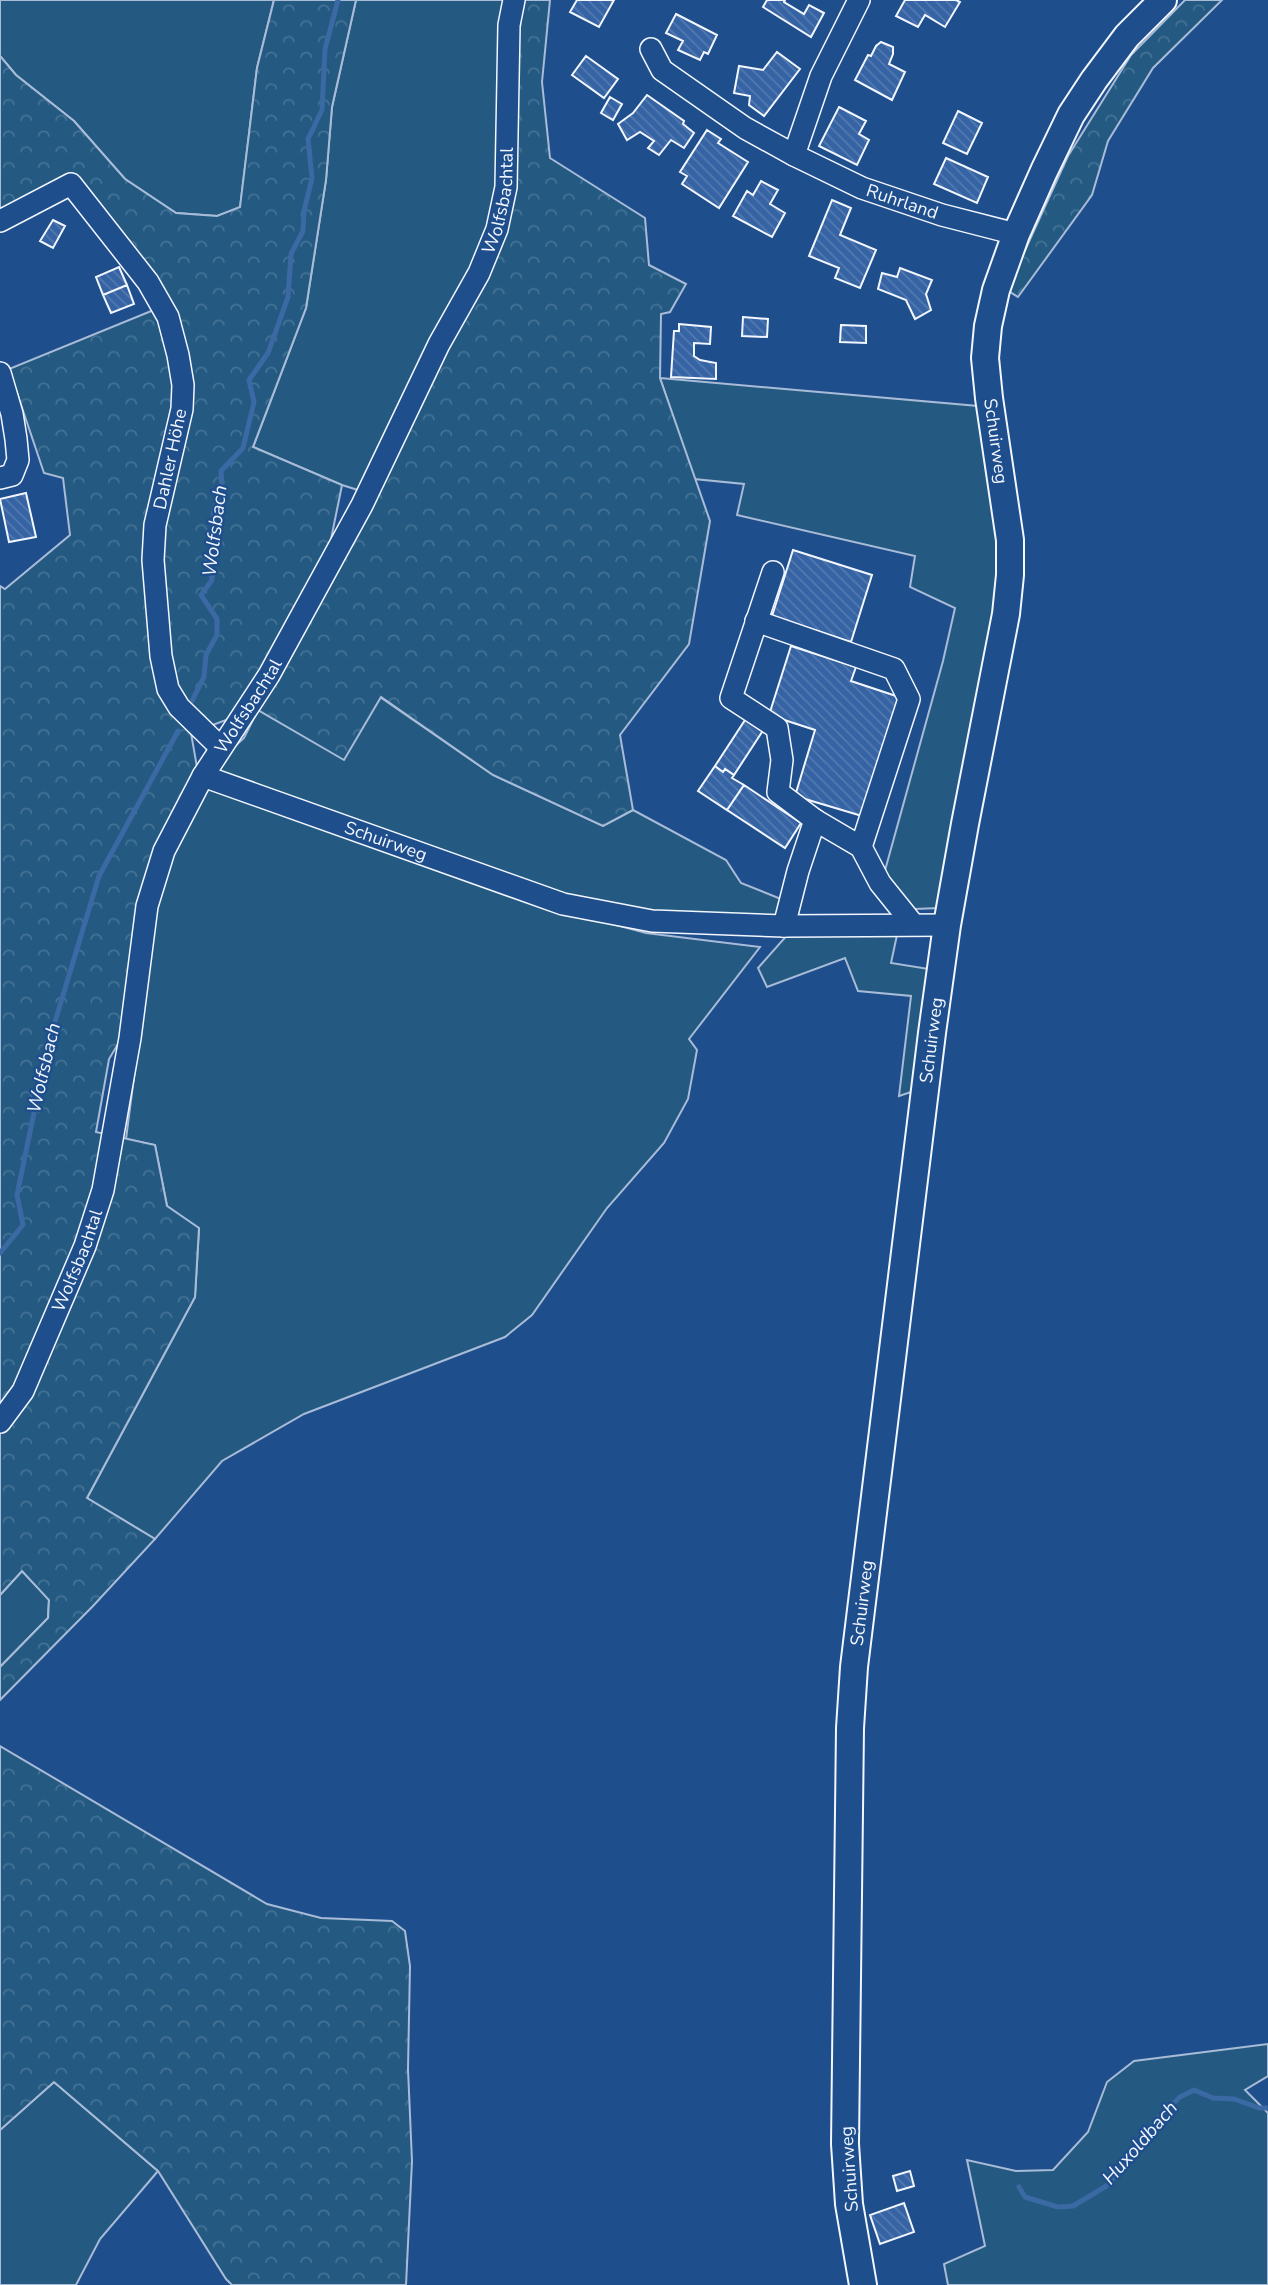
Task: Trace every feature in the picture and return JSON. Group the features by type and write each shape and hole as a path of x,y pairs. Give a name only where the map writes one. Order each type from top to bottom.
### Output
{"main road":[{"name":"Schuirweg","path":"863,2285 849,2204 845,2144 850,1728 858,1640 930,1047 947,925 1006,614 1010,575 1010,540 985,358 988,326 996,290 1016,234 1071,115 1127,36 1163,0"}],"street":[{"name":"Wolfsbachtal","path":"0,1422 23,1391 85,1245 103,1190 130,1038 147,906 164,852 203,776 269,675 362,505 439,344 480,273 497,229 506,187 509,25 514,0"},
{"path":"794,155 821,76 859,0"},
{"name":"Ruhrland","path":"651,49 662,71 745,128 794,155 862,188 942,215 1016,234"},
{"name":"Dahler Höhe","path":"0,221 71,184 148,282 168,317 183,385 180,427 155,525 155,606 161,656 169,689 179,708 220,747"},
{"path":"0,373 12,414 18,460 12,475 0,478"},
{"path":"773,572 731,698 777,728 782,760 778,792 815,820 861,847 880,883 913,924"},
{"path":"756,621 894,669 909,699 861,847"},
{"name":"Schuirweg","path":"203,776 562,904 652,921 784,926 947,925"},
{"path":"784,926 797,871 815,820"}],"green space":[{"path":"0,0 274,0 257,68 240,208 217,216 176,213 125,179 74,121 16,75 0,56"},
{"path":"274,0 356,0 332,107 326,180 306,308 253,447 342,485 328,554 260,679 229,719 191,733 198,773 159,842 124,1034 109,1059 96,1132 155,1145 167,1206 199,1228 195,1297 87,1498 155,1539 0,1700 0,1667 48,1618 49,1600 22,1571 0,1595 0,586 5,589 70,535 63,478 44,473 9,369 166,305 72,179 0,219 0,56 16,75 74,121 125,179 176,213 217,216 240,207 257,68"},
{"path":"356,0 506,0 500,187 492,228 361,491 253,447 306,308 326,180 332,107"},
{"path":"519,0 550,0 542,82 550,158 645,218 649,265 686,284 670,312 661,314 660,378 710,521 689,644 620,735 633,810 603,826 493,775 381,697 344,760 258,710 437,363 487,275"},
{"path":"1185,0 1222,0 1153,68 1108,141 1092,195 1018,297 1007,290 1068,156 1131,55"},
{"path":"660,378 978,406 999,545 996,594 940,908 914,909 884,874 955,608 910,587 915,556 737,515 744,484 694,479"},
{"path":"380,697 493,775 603,826 633,810 726,860 741,883 786,901 779,914 765,920 647,915 564,898 220,772 218,762 244,738 258,710"},
{"path":"220,786 560,910 646,933 760,947 689,1039 697,1050 688,1099 664,1143 607,1208 532,1315 505,1337 304,1414 222,1461 155,1539 87,1498 195,1297 199,1229 167,1206 155,1145 126,1139 158,891 167,860 207,790"},
{"path":"789,933 897,935 891,963 929,969 914,1091 899,1096 911,996 858,991 845,958 767,987 758,968"},
{"path":"22,1571 49,1599 48,1618 0,1667 0,1595"},
{"path":"0,1746 267,1904 321,1918 392,1921 405,1931 410,1966 408,2069 412,2161 406,2285 232,2285 158,2171 54,2082 0,2130"},
{"path":"1268,2044 1268,2076 1245,2090 1268,2113 1268,2285 948,2285 944,2264 985,2246 967,2160 1016,2171 1053,2170 1088,2132 1107,2082 1134,2061"},
{"path":"54,2082 158,2171 100,2239 76,2285 0,2285 0,2130"}],"building":[{"path":"577,0 614,0 599,27 570,12"},
{"path":"767,0 785,0 784,2 804,14 809,5 824,13 811,37 763,7"},
{"path":"905,0 960,2 945,27 925,15 918,27 896,16"},
{"path":"676,14 717,35 708,54 704,52 700,60 678,50 683,41 666,33"},
{"path":"881,42 893,47 889,64 905,72 892,100 855,80 868,55 871,56"},
{"path":"777,52 800,69 764,116 749,105 750,96 734,93 739,66 763,70"},
{"path":"586,56 618,79 604,98 572,75"},
{"path":"647,95 684,121 683,124 694,133 684,148 671,140 659,155 648,148 654,141 640,132 627,140 618,124 633,113"},
{"path":"610,97 622,104 613,120 601,113"},
{"path":"839,107 866,121 859,134 869,140 857,165 819,146"},
{"path":"958,111 982,123 967,154 943,143"},
{"path":"707,130 721,139 718,143 748,162 719,208 682,184 687,176 680,172"},
{"path":"946,158 988,177 977,203 934,184"},
{"path":"761,181 778,190 770,204 785,213 772,237 733,216 747,191 753,195"},
{"path":"832,200 851,208 840,235 876,250 860,288 835,278 839,268 809,256"},
{"path":"53,220 65,226 53,248 40,241"},
{"path":"119,267 127,285 103,295 96,277"},
{"path":"900,268 932,280 926,294 931,310 915,319 906,300 878,289 882,273 897,277"},
{"path":"127,285 134,304 111,313 103,295"},
{"path":"743,317 768,319 767,337 742,336"},
{"path":"679,324 711,327 710,344 694,343 694,356 716,363 716,379 671,377 674,331 679,331"},
{"path":"841,325 866,326 866,343 840,342"},
{"path":"26,493 36,537 9,542 0,499"},
{"path":"793,550 872,575 851,642 772,616"},
{"path":"791,646 856,667 851,681 899,697 862,816 795,796 815,730 769,715"},
{"path":"747,717 764,729 734,775 725,769 723,772 715,766"},
{"path":"715,766 723,772 725,769 734,775 732,778 744,785 727,810 698,791"},
{"path":"744,785 801,823 785,848 727,810"},
{"path":"910,2171 914,2186 897,2191 893,2176"},
{"path":"904,2203 914,2232 880,2244 870,2215"}],"waterway":[{"name":"Wolfsbach","path":"192,701 204,677 206,655 217,635 217,619 201,595 212,580 209,564 214,508 222,490 221,471 243,448 254,402 249,380 268,353 288,297 291,254 303,231 304,211 312,178 308,139 322,110 325,49 338,0"},
{"name":"Wolfsbach","path":"0,1253 23,1225 17,1195 48,1045 99,876 178,731"},
{"name":"Huxoldbach","path":"1019,2187 1025,2197 1058,2207 1073,2206 1108,2185 1156,2120 1180,2097 1194,2090 1213,2098 1234,2099 1259,2108 1268,2108"}]}
